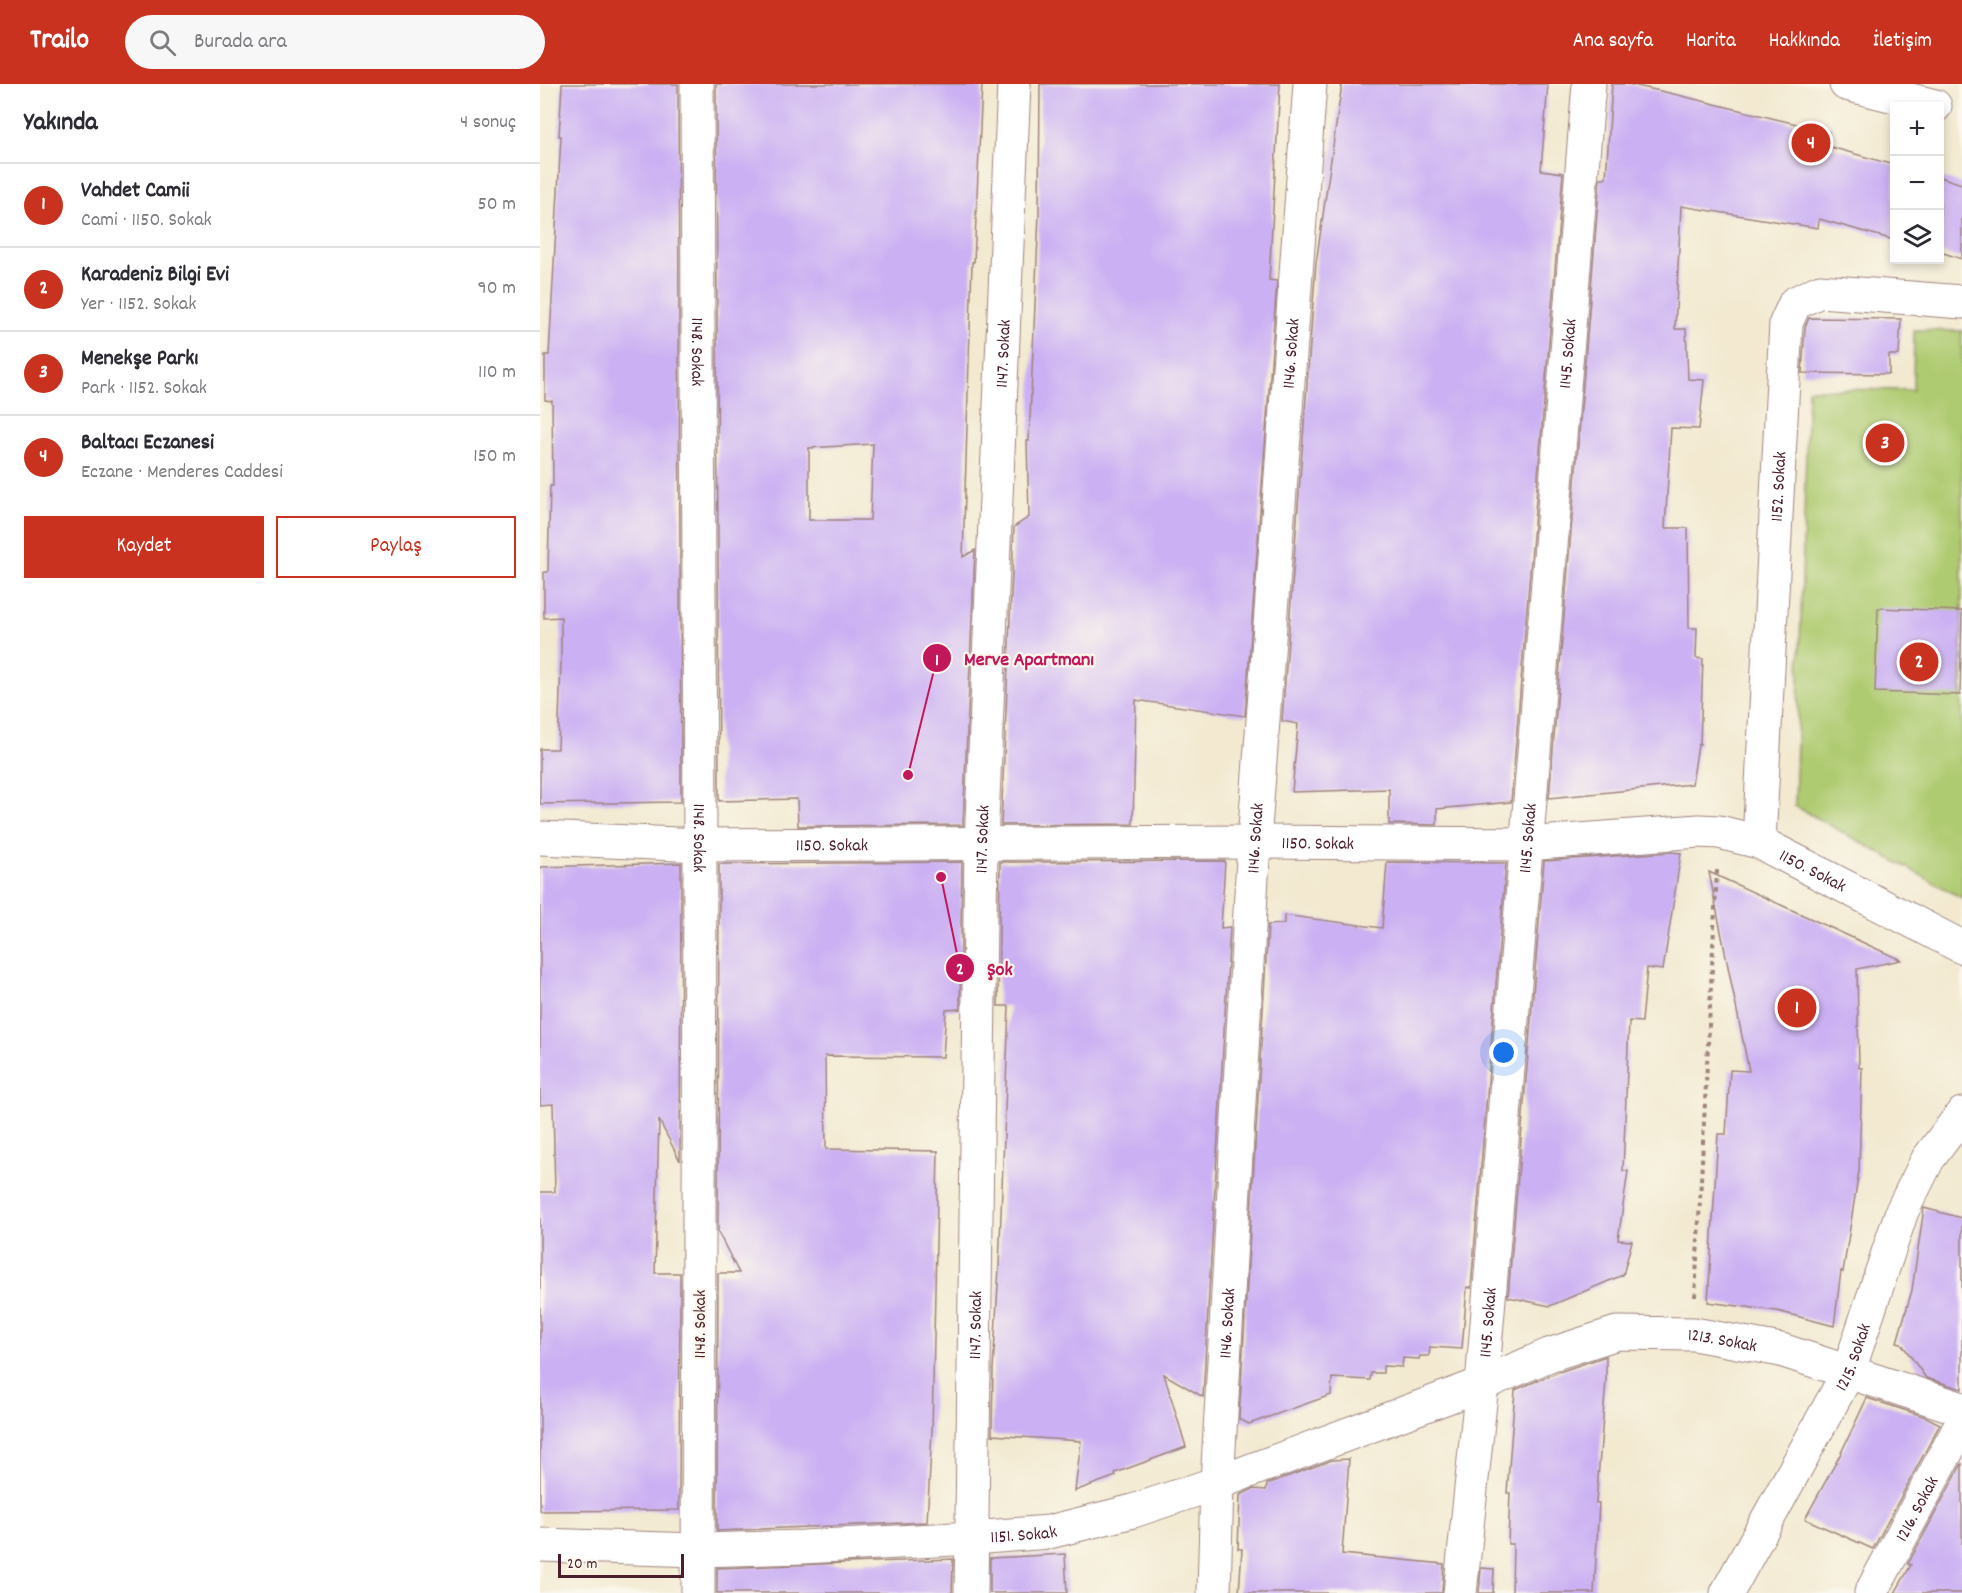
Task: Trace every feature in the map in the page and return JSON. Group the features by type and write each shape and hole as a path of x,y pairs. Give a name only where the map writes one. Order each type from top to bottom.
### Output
{"street":[{"name":"1148. Sokak","path":"697,84 700,845 698,1593"},
{"name":"1147. Sokak","path":"971,1593 981,844 1014,84"},
{"name":"1146. Sokak","path":"1214,1593 1217,1483 1254,842 1310,84"},
{"name":"1145. Sokak","path":"1460,1593 1482,1384 1588,84"},
{"path":"1858,85 1919,102"},
{"path":"1944,109 1962,113"},
{"name":"1152. Sokak","path":"1759,842 1786,323 1796,303 1820,291 1962,302"},
{"name":"1150. Sokak","path":"540,838 700,845 1254,842 1526,844 1699,831 1719,832 1759,842 1962,947"},
{"name":"1215. Sokak","path":"1727,1593 1848,1372 1902,1211 1928,1159 1962,1114"},
{"name":"1213. Sokak","path":"1482,1384 1549,1356 1617,1334 1694,1334 1781,1350 1962,1409"},
{"name":"1151. Sokak","path":"540,1545 698,1550 803,1547 1049,1532 1133,1511 1217,1483 1482,1384"},
{"name":"1216. Sokak","path":"1870,1593 1962,1423"}],"path":[{"path":"1694,1334 1719,832"}],"green space":[{"path":"1914,330 1962,331 1962,898 1795,806 1808,389 1913,390"}],"building":[{"path":"562,84 678,84 681,802 540,804 540,749 558,749 561,662 561,617 544,618 544,572 548,572 550,486 553,486 552,401 545,400 545,355 549,355"},
{"path":"716,84 982,84 974,262 972,262 963,557 975,550 963,825 798,826 797,799 719,801","holes":["873,444 870,520 809,520 809,448"]},
{"path":"1040,84 1280,84 1269,280 1277,281 1245,716 1136,700 1133,824 1001,825 1014,527 1029,517 1027,441 1029,441 1039,213"},
{"path":"1342,84 1548,84 1541,170 1563,173 1511,802 1437,809 1437,825 1389,824 1389,789 1292,792 1298,724 1282,721 1316,263"},
{"path":"1612,84 1628,84 1829,132 1827,146 1890,164 1890,239 1819,219 1818,228 1681,206 1675,329 1686,329 1688,379 1704,380 1699,429 1671,428 1665,528 1688,528 1689,628 1697,628 1696,658 1703,659 1700,744 1692,784 1549,798 1600,178 1606,178"},
{"path":"1944,178 1962,184 1962,259 1944,253"},
{"path":"1809,318 1901,319 1899,355 1889,355 1889,374 1802,373 1805,327"},
{"path":"1878,608 1962,611 1960,695 1875,692"},
{"path":"1681,853 1663,970 1647,968 1642,1022 1629,1021 1623,1171 1628,1171 1618,1240 1632,1241 1623,1275 1550,1306 1508,1297 1544,861"},
{"path":"1225,861 1221,928 1230,927 1203,1397 1164,1374 1186,1447 1115,1473 1116,1476 1075,1491 1081,1441 992,1435 1009,1006 998,1006 1000,862"},
{"path":"962,862 960,1009 946,1010 943,1057 825,1056 826,1149 938,1151 932,1431 927,1522 717,1531 718,1273 739,1273 718,1232 719,864"},
{"path":"1387,862 1506,863 1471,1288 1467,1287 1462,1349 1430,1347 1429,1356 1420,1356 1419,1359 1403,1358 1402,1367 1383,1366 1383,1373 1371,1373 1370,1380 1332,1378 1331,1395 1249,1424 1239,1419 1268,925 1284,924 1284,915 1382,928"},
{"path":"681,863 680,1161 659,1120 655,1273 680,1273 679,1510 540,1511 540,1192 555,1192 553,1104 540,1105 540,867"},
{"path":"1709,872 1901,960 1857,969 1859,1068 1862,1068 1859,1171 1843,1272 1841,1271 1834,1326 1777,1311 1708,1302 1718,1134 1726,1134 1730,1070 1749,1071"},
{"path":"1924,1208 1962,1218 1962,1389 1926,1378 1901,1343 1897,1342 1912,1290"},
{"path":"1606,1356 1596,1503 1599,1503 1594,1593 1512,1593 1513,1544 1508,1544 1510,1493 1507,1493 1515,1390"},
{"path":"1867,1398 1926,1417 1940,1424 1873,1549 1805,1519 1840,1455"},
{"path":"1349,1459 1342,1554 1444,1564 1442,1593 1239,1593 1242,1549 1238,1549 1240,1495 1253,1489 1266,1490 1267,1484 1332,1460"},
{"path":"1962,1463 1962,1593 1895,1593 1911,1565 1908,1564"},
{"path":"1065,1554 1067,1593 990,1593 990,1558"},
{"path":"953,1559 952,1593 717,1593 717,1568"},
{"path":"1481,1568 1494,1569 1493,1593 1479,1593"}],"place":[{"name":"Baltacı Eczanesi","path":"1811,143"},
{"name":"Menekşe Parkı","path":"1885,443"},
{"name":"Karadeniz Bilgi Evi","path":"1919,662"},
{"name":"Merve Apartmanı","path":"908,775"},
{"name":"Şok","path":"941,877"},
{"name":"Vahdet Camii","path":"1797,1008"}]}
